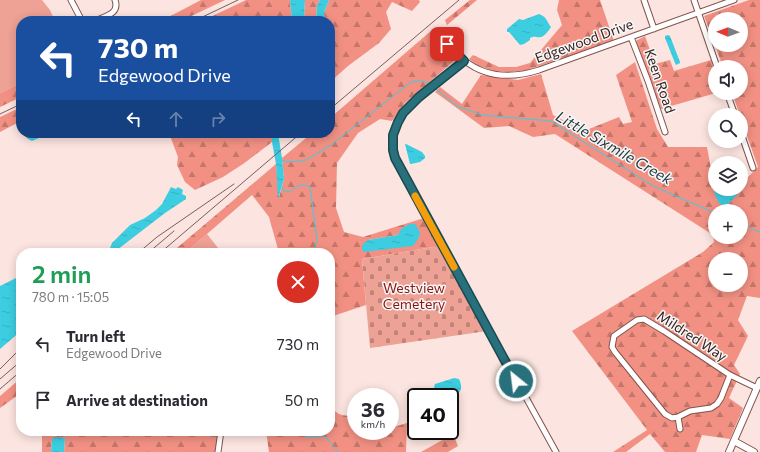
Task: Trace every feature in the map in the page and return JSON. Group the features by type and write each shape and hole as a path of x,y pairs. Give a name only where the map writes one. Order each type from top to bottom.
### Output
{"main road":[{"path":"729,452 760,381"},
{"path":"734,441 754,452"}],"street":[{"path":"71,0 79,16"},
{"path":"106,16 114,12 117,5 115,0"},
{"name":"Keen Road","path":"644,0 654,28"},
{"path":"694,0 715,60"},
{"name":"Edgewood Drive","path":"447,44 464,61 476,68 493,74 512,76 522,75 734,0"},
{"name":"Keen Road","path":"632,37 665,132"},
{"path":"464,61 419,97 403,113 393,135 393,150 395,158 417,199 556,452"},
{"path":"746,148 753,168"},
{"name":"Mildred Way","path":"730,375 717,404 711,408 690,411 678,417 672,418 665,414 615,352 612,347 614,336 637,320 644,319 730,375 757,388"},
{"path":"678,417 680,429"},
{"path":"218,452 220,436"}],"green space":[{"path":"0,0 42,0 53,16 16,16 16,85 0,93"},
{"path":"201,0 225,0 191,16 171,16"},
{"path":"246,0 290,0 292,16 212,16"},
{"path":"305,0 320,0 317,5 316,16 304,16"},
{"path":"329,0 419,0 420,2 412,11 392,2 386,12 391,29 379,43 335,78 335,16 324,16"},
{"path":"470,0 477,0 447,25 445,20"},
{"path":"559,0 600,0 614,41 527,70 509,72 493,71 477,65 469,59 473,55 499,67 516,67 530,63 562,25 557,10"},
{"path":"749,0 760,0 760,298 747,296 738,320 748,336 734,365 740,374 729,398 743,408 730,439 702,435 696,452 665,452 650,434 626,452 613,452 647,430 572,331 703,252 712,244 748,244 748,204 708,204 708,232 555,134 533,137 509,126 484,128 435,92 440,87 462,104 481,75 518,80 541,74 553,115 584,131 619,117 623,124 632,122 616,75 635,62 657,129 668,147 707,147 709,156 708,196 748,196 748,177 758,167 748,139 748,108 737,108 735,100 748,100 748,60 720,60 717,52 748,52 748,12 715,12"},
{"path":"708,15 708,27 704,16"},
{"path":"432,30 454,61 405,103 392,121 380,119 358,133 337,163 336,208 344,232 363,237 424,218 439,246 362,259 366,305 335,315 335,248 278,248 269,217 252,195 191,248 177,248 276,164 279,197 284,179 282,158 306,138 335,138 335,114","holes":["400,232 413,246 368,240 398,235"]},
{"path":"645,36 655,64 670,60 674,71 708,61 708,95 661,109 636,41"},
{"path":"16,85 16,99 0,107 0,93"},
{"path":"16,109 16,124 0,132 0,117"},
{"path":"171,138 272,138 272,142 243,164 223,177 195,190 185,182 177,165 178,157"},
{"path":"207,234 218,248 191,248"},
{"name":"Westview Cemetery","path":"439,246 487,331 370,348 362,259"},
{"path":"16,382 16,397 0,408 0,396"},
{"path":"335,412 347,415 347,440 399,440 399,425 407,423 406,452 269,452 267,436 335,436"},
{"path":"42,436 218,436 216,452 64,452 65,438 52,440 51,452 42,452"},
{"path":"442,440 456,440 458,446 448,452 421,452"}],"water":[{"path":"290,0 305,0 304,16 292,16"},
{"path":"320,0 329,0 324,16 316,16 317,5"},
{"path":"539,14 545,18 551,27 547,33 542,36 532,37 524,44 520,45 509,32 507,32 507,29 519,19 523,20"},
{"path":"665,36 670,36 680,62 676,65 665,38"},
{"path":"27,138 39,138 32,141"},
{"path":"272,138 279,138 282,158 284,179 278,199 276,164"},
{"path":"405,144 422,152 425,158 420,162 410,164"},
{"path":"171,187 176,189 178,187 183,190 182,194 186,196 186,199 120,248 110,248 112,243 130,225 145,218 162,204"},
{"path":"716,196 736,196 728,204 719,203"},
{"path":"409,224 415,224 420,233 419,238 413,246 364,252 362,249 362,245 368,240 398,235 401,229"},
{"path":"16,278 16,335 0,349 0,286"},
{"path":"454,378 459,379 461,389 459,392 459,388 435,388 435,384"},
{"path":"54,437 65,438 64,452 51,452 52,440"}],"waterway":[{"name":"Little Sixmile Creek","path":"281,160 290,162 306,160 331,145 411,82 421,81 431,85"},
{"name":"Little Sixmile Creek","path":"435,88 457,106 482,115 551,121 653,186 708,210"},
{"path":"282,187 284,191 290,192 299,185 310,187 317,240 315,248"},
{"name":"Little Sixmile Creek","path":"748,227 760,232"},
{"path":"305,436 325,436"},
{"path":"325,436 338,452"}],"railway":[{"path":"204,16 238,0"},
{"path":"335,105 459,0"},
{"path":"0,114 16,106"},
{"path":"166,248 295,138"},
{"path":"144,248 157,237 234,184"},
{"path":"154,248 174,231"},
{"path":"0,369 16,353"},
{"path":"0,379 16,365"},
{"path":"0,389 16,375"}],"slow traffic":[{"path":"415,196 454,267"}],"route":[{"path":"447,44 464,61 419,97 403,113 393,135 393,150 395,158 516,381"}]}
